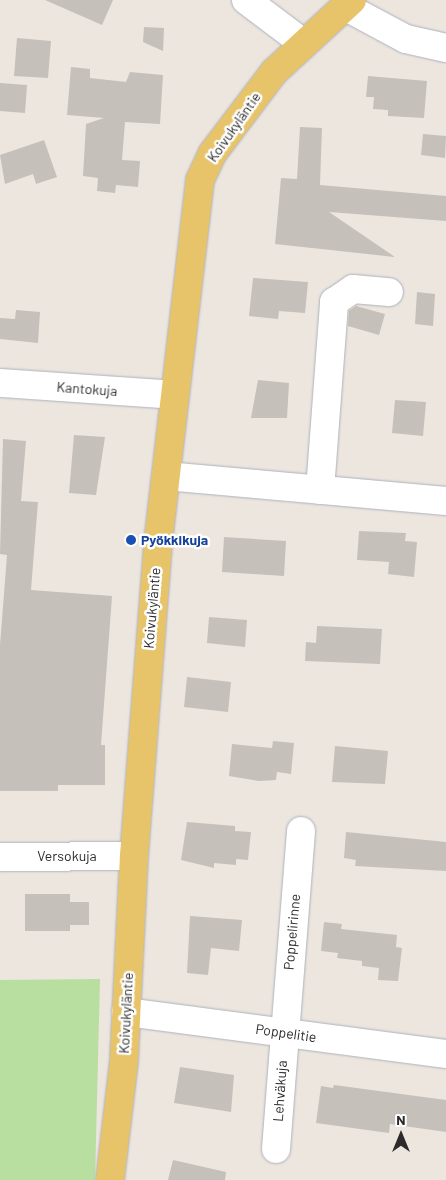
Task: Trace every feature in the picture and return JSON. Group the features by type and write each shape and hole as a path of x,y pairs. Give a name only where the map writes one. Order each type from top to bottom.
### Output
{"main road":[{"name":"Koivukyläntie","path":"110,1180 126,1012 146,680 174,394 200,180 212,154 274,72 303,43 349,4"}],"street":[{"path":"246,0 303,43"},
{"path":"349,4 406,39 446,48"},
{"path":"320,490 334,302 353,289 389,292"},
{"name":"Kantokuja","path":"0,383 174,394"},
{"path":"166,476 446,501"},
{"name":"Poppelirinne","path":"284,1033 301,831"},
{"name":"Versokuja","path":"0,857 134,856"},
{"name":"Poppelitie","path":"126,1012 446,1054"},
{"name":"Lehväkuja","path":"276,1149 284,1033"}],"green space":[{"path":"100,979 95,1180 0,1180 0,980"}],"building":[{"path":"45,0 113,0 102,25"},
{"path":"144,27 164,28 163,51 143,42"},
{"path":"17,38 51,41 48,78 14,76"},
{"path":"71,67 90,69 90,78 126,82 130,72 163,75 160,124 125,122 122,160 140,161 138,187 116,185 115,193 97,191 98,178 83,176 86,124 104,118 67,115"},
{"path":"368,76 427,81 424,118 388,116 388,110 373,109 374,97 366,97"},
{"path":"0,83 27,85 25,113 0,111"},
{"path":"300,127 322,128 320,185 446,196 446,221 329,212 395,257 275,244 281,178 297,179"},
{"path":"423,134 446,136 445,158 421,155"},
{"path":"44,140 57,177 36,184 33,174 5,184 0,155"},
{"path":"253,278 308,282 305,313 279,311 278,319 249,316"},
{"path":"417,292 435,294 433,326 415,324"},
{"path":"356,306 385,314 379,335 348,326 349,311"},
{"path":"16,310 40,312 38,343 0,339 0,318 15,319"},
{"path":"258,380 289,383 287,418 251,418"},
{"path":"395,400 426,402 423,436 392,433"},
{"path":"74,435 105,437 96,495 69,493"},
{"path":"3,439 26,441 21,501 38,502 31,590 112,596 101,745 105,745 105,785 58,785 58,791 0,791 0,645 7,555 0,554"},
{"path":"359,531 406,533 405,541 417,542 414,577 388,574 389,562 357,560"},
{"path":"224,537 286,541 284,576 222,572"},
{"path":"209,617 247,620 245,647 207,643"},
{"path":"317,626 382,629 380,664 305,661 306,642 316,643"},
{"path":"187,677 231,682 228,712 184,707"},
{"path":"273,741 294,743 291,774 277,772 276,780 259,781 229,776 232,744 272,748"},
{"path":"335,746 388,751 385,784 332,782"},
{"path":"187,822 235,826 235,831 251,832 248,860 236,859 236,865 214,863 214,868 181,860"},
{"path":"346,832 446,842 446,871 355,866 356,860 344,858"},
{"path":"25,894 70,894 70,902 89,902 89,925 70,925 70,931 25,931"},
{"path":"190,916 242,920 239,951 211,948 208,975 187,973"},
{"path":"324,922 342,924 341,929 397,935 396,947 402,948 398,981 378,980 379,968 362,966 362,961 337,958 338,953 321,951"},
{"path":"180,1067 234,1075 231,1112 174,1103"},
{"path":"334,1085 446,1100 446,1132 390,1124 389,1133 316,1123 321,1086 333,1088"},
{"path":"173,1160 226,1172 225,1180 168,1180"}],"place":[{"name":"Pyökkikuja","path":"131,540"}]}
